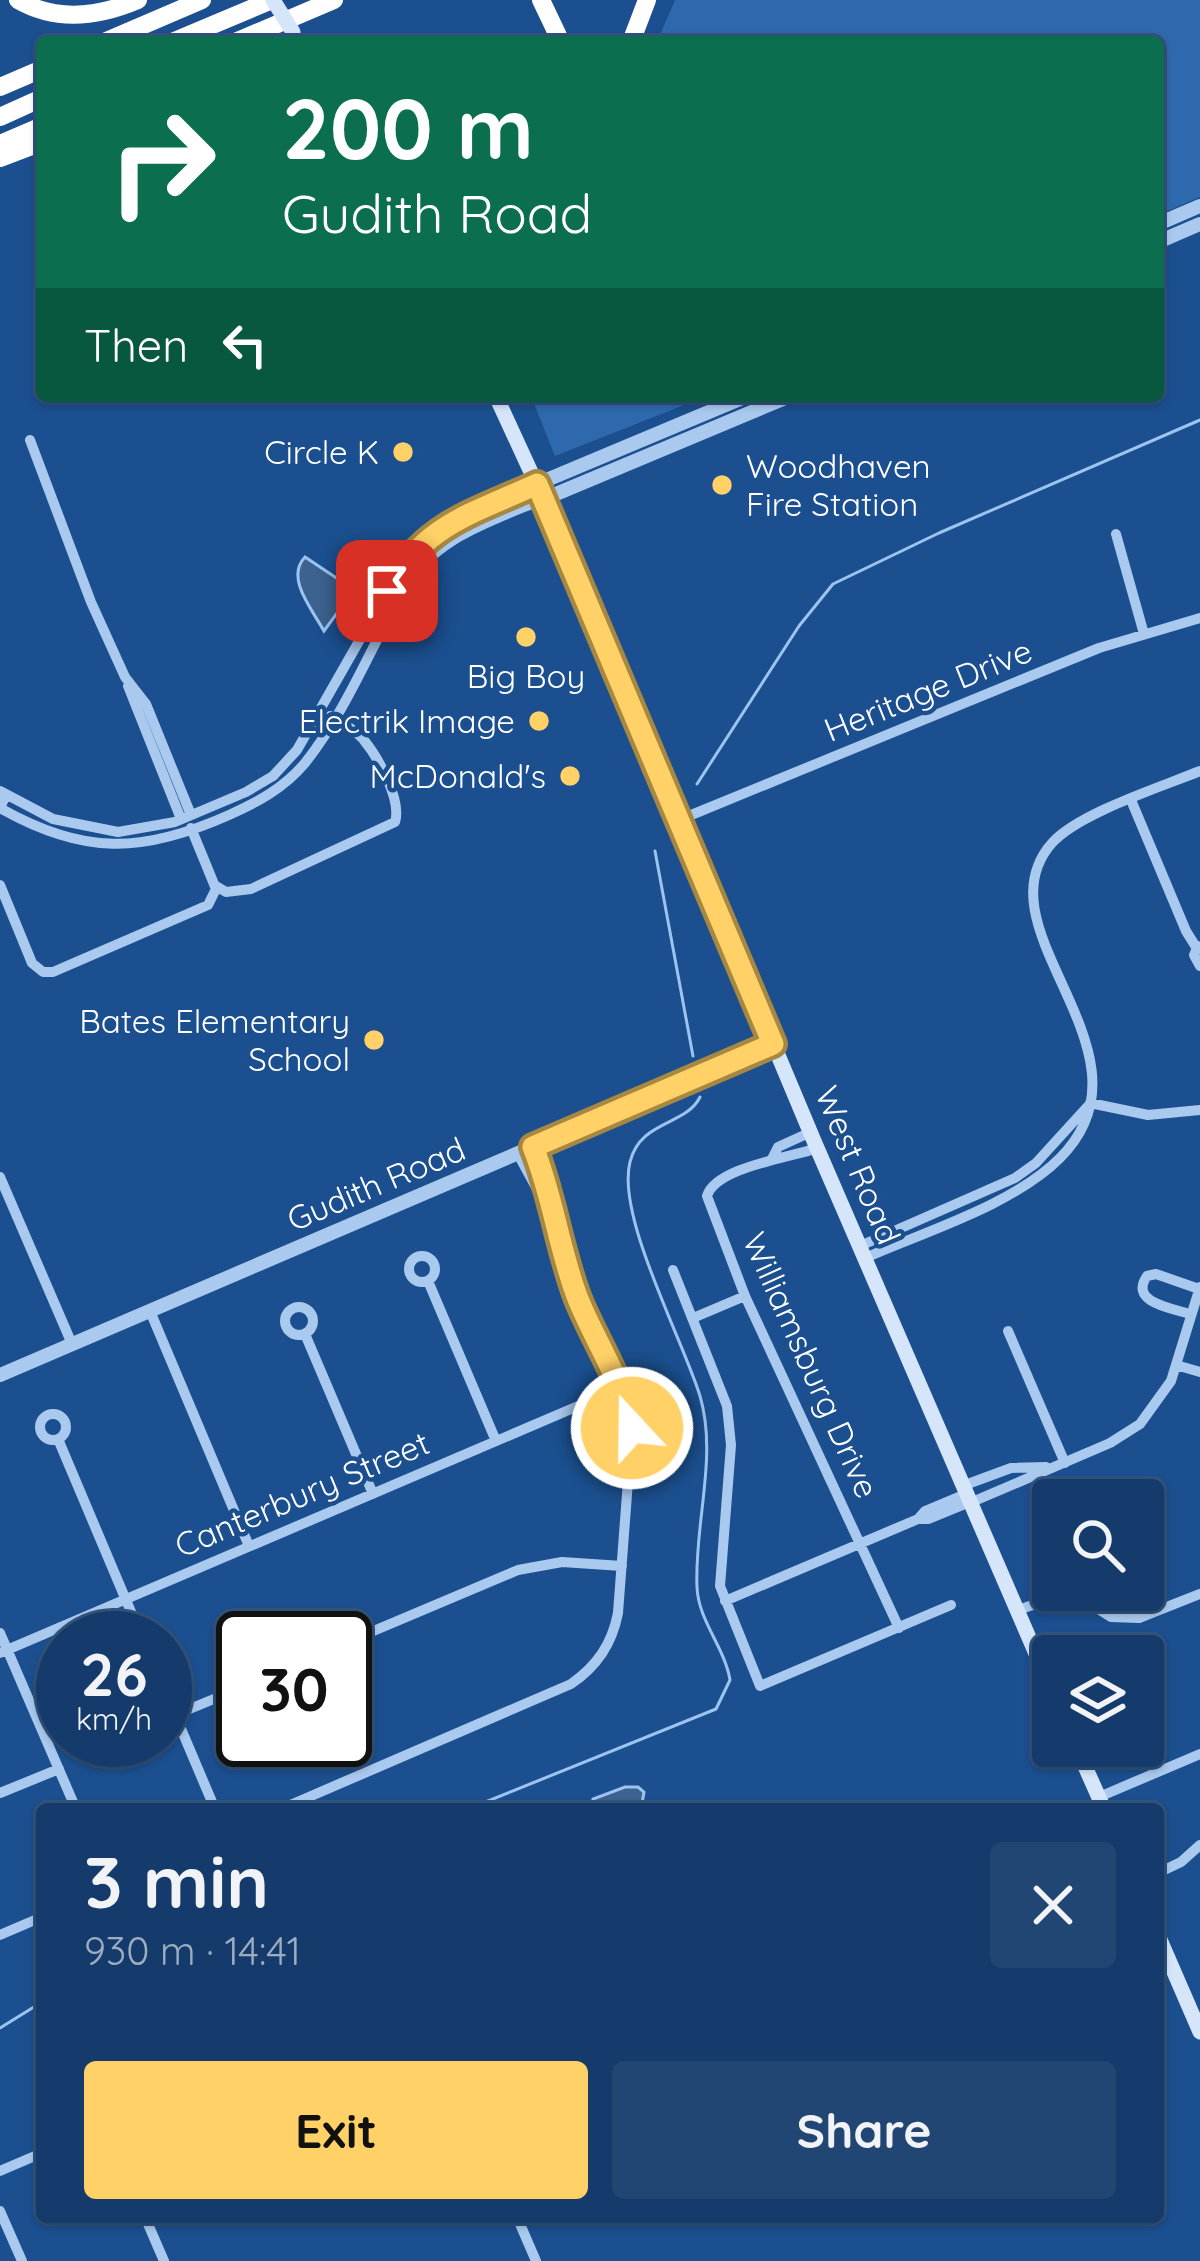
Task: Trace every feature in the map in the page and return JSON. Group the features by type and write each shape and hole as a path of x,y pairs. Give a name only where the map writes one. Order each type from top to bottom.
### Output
{"highway":[{"path":"17,0 35,10 73,15 98,14 138,0"},
{"path":"118,36 202,0"},
{"path":"186,36 273,0"},
{"path":"249,36 334,0"},
{"path":"541,0 558,36"},
{"path":"633,36 647,0"},
{"path":"0,87 36,72"},
{"path":"0,116 36,101"},
{"path":"0,144 36,128"},
{"path":"0,158 36,144"}],"main road":[{"path":"273,0 295,36"},
{"name":"West Road","path":"499,402 1032,1643"},
{"path":"1085,1767 1101,1803"},
{"path":"1164,1949 1200,2032"}],"street":[{"path":"1164,221 1200,206"},
{"path":"1175,216 1182,232"},
{"path":"1164,240 1200,224"},
{"path":"652,445 735,402"},
{"path":"393,595 308,760 254,804 145,843 92,844 46,832 0,808 3,793 53,819 96,831 140,831 246,792 273,776 297,750 393,595 447,534 652,445 771,402"},
{"path":"0,885 32,963 48,973 199,911 215,897 214,883 146,704 125,677 71,554 63,520 30,440"},
{"path":"1116,534 1144,634"},
{"name":"Heritage Drive","path":"679,820 1099,648 1200,618"},
{"path":"214,883 226,892 251,889 395,822 398,808 370,748 352,729 320,711"},
{"path":"862,1252 975,1203 1015,1178 1036,1163 1090,1103 1093,1074 1088,1046 1036,919 1033,894 1038,868 1046,850 1064,831 1200,771"},
{"path":"1131,800 1186,931 1198,945 1194,955 1200,966"},
{"name":"Gudith Road","path":"0,1375 773,1044"},
{"path":"1090,1103 1148,1115 1200,1110"},
{"name":"Williamsburg Drive","path":"814,1140 784,1161 772,1159 715,1182 708,1192 746,1295 899,1628"},
{"path":"295,1803 559,1690 600,1658 612,1635 632,1439 629,1414 578,1297 555,1221 536,1192 526,1150"},
{"path":"0,1177 72,1344"},
{"path":"673,1270 722,1386 730,1426 720,1579 760,1686 951,1605"},
{"path":"969,1495 1110,1443 1140,1424 1163,1397 1199,1288 1156,1274 1147,1276 1141,1292 1147,1300 1190,1314"},
{"path":"428,1281 496,1441"},
{"path":"693,1318 746,1295"},
{"path":"150,1311 250,1546"},
{"path":"1008,1331 1065,1462"},
{"path":"304,1334 373,1494"},
{"path":"1176,1366 1200,1372"},
{"name":"Canterbury Street","path":"3,1651 618,1389"},
{"path":"58,1439 131,1611"},
{"path":"725,1601 918,1519 928,1519 1011,1468 1049,1467"},
{"path":"372,1632 518,1570 562,1562 622,1566"},
{"path":"1018,1610 1064,1594 1081,1598 1111,1617 1139,1618 1200,1594"},
{"path":"0,1633 3,1651 74,1803"},
{"path":"1101,1803 1200,1754"},
{"path":"192,1755 212,1803"},
{"path":"0,1793 59,1768"},
{"path":"1164,1870 1200,1845"},
{"path":"0,1935 36,1920"},
{"path":"0,2171 36,2156"},
{"path":"0,2211 22,2261"},
{"path":"148,2223 164,2261"},
{"path":"520,2223 536,2261"}],"shaded area":[{"path":"675,0 1200,0 1200,197 1164,212 1164,36 660,36"},
{"path":"533,402 692,402 555,456"},
{"path":"305,557 347,585 351,594 324,631 299,584"},
{"path":"625,1787 644,1792 642,1803 593,1803"}],"waterway":[{"path":"697,784 799,626 833,584 1200,420"},
{"path":"655,851 693,1056"},
{"path":"483,1803 716,1709 730,1680 697,1587 705,1419 692,1372 642,1245 628,1185 630,1162 643,1138 685,1113 700,1097"},
{"path":"0,2028 36,2006"}],"place":[{"name":"Circle K","path":"403,452"},
{"name":"Woodhaven Fire Station","path":"722,485"},
{"name":"Big Boy","path":"526,637"},
{"name":"Electrik Image","path":"539,721"},
{"name":"McDonald's","path":"570,776"},
{"name":"Bates Elementary School","path":"374,1040"}],"route":[{"path":"387,591 409,556 434,533 537,484 773,1044 533,1147 578,1297 632,1428"}]}
